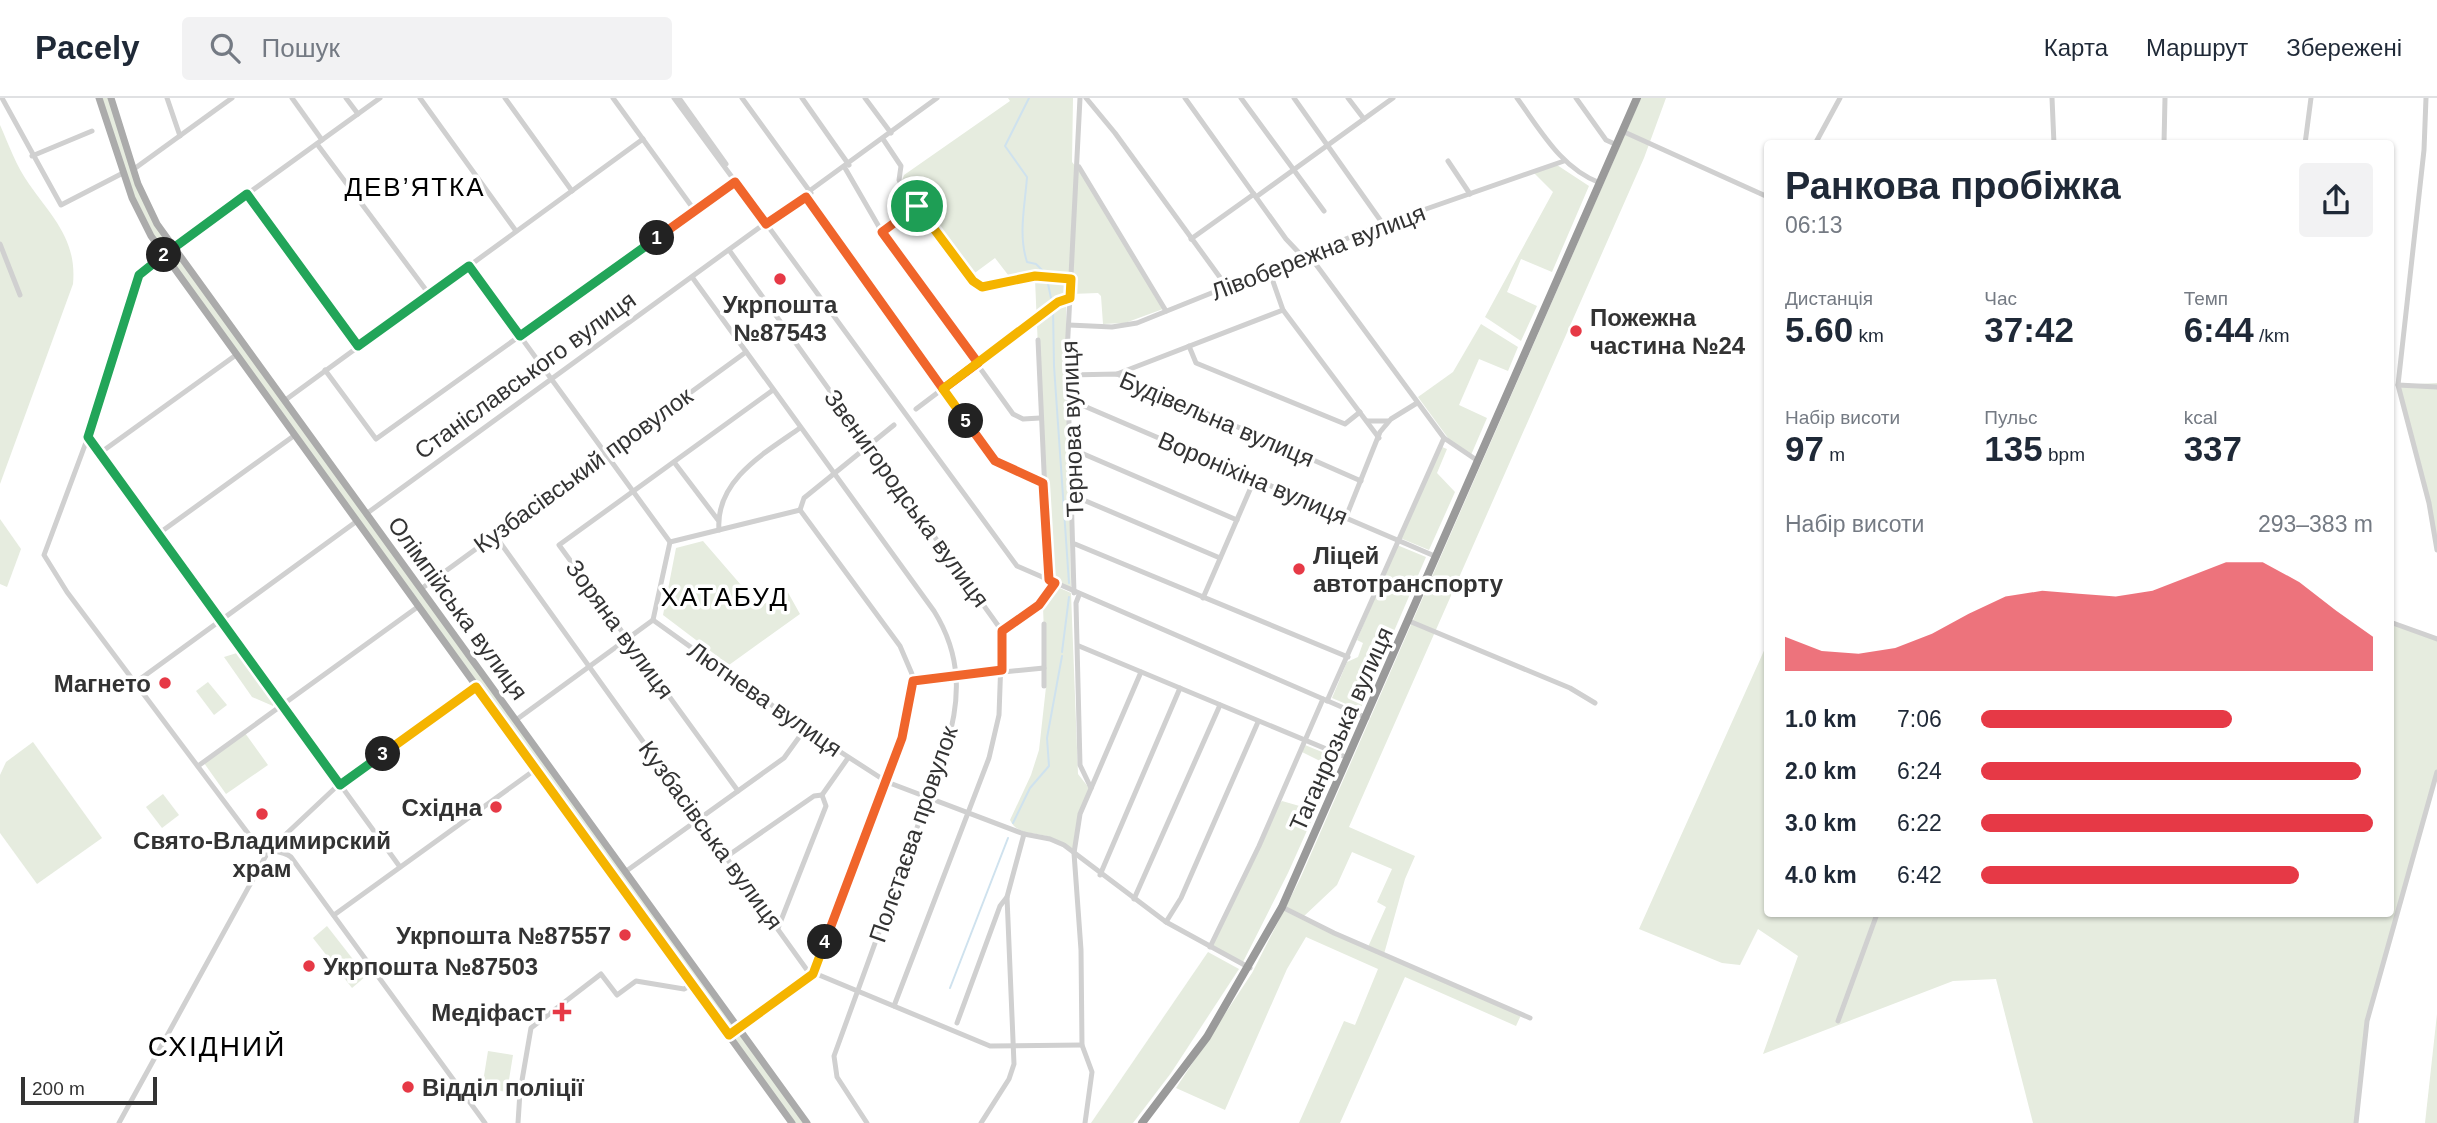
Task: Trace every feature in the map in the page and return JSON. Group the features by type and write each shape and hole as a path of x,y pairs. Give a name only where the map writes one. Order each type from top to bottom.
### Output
{"highway":[{"name":"Таганрозька вулиця","path":"1142,1123 1200,1048 1250,968 1282,907 1600,183 1613,143 1622,131 1637,98"}],"main road":[{"name":"Олімпійська вулиця","path":"99,98 138,214 164,255 792,1123"},
{"name":"Олімпійська вулиця","path":"111,98 152,217 807,1123"},
{"path":"123,173 134,169"},
{"path":"164,255 174,247"},
{"name":"Станіславського вулиця","path":"357,522 366,514"},
{"path":"505,727 516,720"},
{"path":"729,1035 738,1028"}],"street":[{"path":"2,98 61,205 123,173"},
{"path":"167,98 180,136"},
{"path":"134,169 232,98"},
{"path":"292,98 320,142 429,294"},
{"path":"346,98 358,114"},
{"path":"174,247 380,98"},
{"path":"420,98 516,231"},
{"path":"505,98 572,191"},
{"path":"613,98 695,211"},
{"path":"676,98 1017,566 1367,718"},
{"path":"742,98 995,461 1043,483"},
{"path":"802,98 847,166 882,232 1013,414 1023,419 1040,418"},
{"path":"865,98 891,133"},
{"name":"Тернова вулиця","path":"1080,98 1069,375 1079,646 1080,765 1091,788"},
{"path":"1086,98 1115,133 1227,287"},
{"path":"1185,98 1255,196 1306,256 1444,438 1478,461"},
{"path":"1241,98 1324,211"},
{"path":"1294,98 1383,224"},
{"path":"1349,98 1364,119"},
{"path":"1191,239 1393,98"},
{"path":"1517,98 1563,161 1582,176 1600,183"},
{"path":"1576,98 1613,143"},
{"path":"1817,140 1840,98"},
{"path":"2052,98 2054,140"},
{"path":"2164,140 2165,98"},
{"path":"2306,140 2311,98"},
{"path":"2426,98 2424,150 2398,385 2430,503 2437,550"},
{"name":"Станіславського вулиця","path":"366,514 808,195 932,99"},
{"path":"32,156 92,131"},
{"path":"1622,131 1764,195"},
{"path":"284,401 643,139"},
{"path":"883,139 901,166 900,183 973,281 982,287 1035,276 1071,279"},
{"path":"1448,161 1470,194"},
{"name":"Лівобережна вулиця","path":"1069,326 1125,326 1383,224 1563,161"},
{"path":"1079,167 1166,311"},
{"path":"325,370 376,439 736,181"},
{"path":"247,194 358,346"},
{"path":"882,232 917,206"},
{"path":"0,244 20,295"},
{"name":"Звенигородська вулиця","path":"729,250 1002,631 1002,670 995,737 969,814 894,1006"},
{"path":"164,255 139,275 88,437 44,555 76,604 256,844 269,850 285,852 291,857 485,1123"},
{"path":"469,266 670,542 653,620 516,720"},
{"path":"1269,270 1283,310 1379,438"},
{"name":"Полєтаєва провулок","path":"692,277 941,623 952,648 958,676 950,734 835,1049 833,1063 837,1077 867,1123"},
{"path":"916,409 1058,302 1070,298"},
{"path":"1117,374 1283,310"},
{"name":"Тернова вулиця","path":"1038,340 1043,483 1052,582"},
{"path":"1189,346 1196,363 1345,424 1360,412"},
{"name":"Кузбасівський провулок","path":"421,589 746,352"},
{"path":"100,453 236,355"},
{"name":"Будівельна вулиця","path":"1069,375 1117,374 1361,481"},
{"path":"2398,385 2437,387"},
{"name":"Зоряна вулиця","path":"738,791 559,545 773,390"},
{"name":"Вороніхіна вулиця","path":"1070,400 1437,557"},
{"path":"1367,422 1382,423 1417,403"},
{"path":"1346,517 1379,438 1391,419"},
{"path":"738,1028 813,974 887,782 906,724 913,681 900,646 800,510 802,499 894,425"},
{"path":"719,530 718,520 736,479 748,466 800,428"},
{"path":"158,534 295,435"},
{"path":"88,437 400,867"},
{"path":"1210,947 1305,740 1348,657 1444,438"},
{"path":"1072,449 1237,520"},
{"path":"674,462 718,520"},
{"path":"1203,598 1255,478"},
{"path":"1074,496 1220,558"},
{"path":"670,542 800,510"},
{"name":"Станіславського вулиця","path":"136,682 357,522"},
{"name":"Кузбасівська вулиця","path":"494,534 813,974"},
{"path":"1074,544 1348,657"},
{"path":"1002,631 1039,605 1052,582"},
{"path":"198,766 419,606"},
{"name":"Лютнева вулиця","path":"653,620 805,729 887,782 1024,835 1050,839 1074,853 1166,922 1250,968"},
{"path":"1409,621 1570,688 1595,703"},
{"path":"2394,623 2437,639"},
{"path":"1044,624 1044,686"},
{"path":"1079,646 1349,758"},
{"path":"913,681 1002,670 1044,668"},
{"path":"1085,1123 1091,1072 1082,1045 1081,950 1074,853 1080,814 1141,672"},
{"path":"119,1123 269,850 340,785 476,687"},
{"path":"1100,875 1180,688"},
{"path":"1134,899 1220,705"},
{"path":"1166,922 1181,898 1258,722"},
{"path":"625,872 785,757 805,729"},
{"path":"726,857 814,796 822,795 848,758"},
{"path":"334,915 536,769"},
{"path":"2356,1123 2367,1021 2437,772"},
{"path":"778,928 826,806 822,795"},
{"path":"981,1123 1012,1074 1015,1046 1007,897 1024,835"},
{"path":"957,1023 1000,906 1007,897"},
{"path":"1282,907 1334,933 1530,1018"},
{"path":"1838,1021 1876,917"},
{"path":"518,1123 529,1033 542,1017 601,974 617,995 636,981 684,989 692,985"},
{"path":"813,974 990,1046 1082,1045"}],"shaded area":[{"path":"99,98 111,98 149,210 807,1123 792,1123 145,226"},
{"path":"1008,98 1073,98 1072,162 1089,183 1163,309 1125,323 1103,324 1101,296 1098,293 1071,294 1066,302 1071,590 1048,580 1035,279 1012,280 995,258 972,275 902,181 904,175 1010,101"},
{"path":"1641,98 1666,98 1644,158 1349,827 1415,856 1405,879 1384,954 1522,1013 1516,1026 1405,977 1340,1123 1299,1123 1344,1021 1355,1025 1378,969 1306,937 1287,969 1225,1110 1176,1088 1252,973 1300,879","holes":["1352,852 1392,869 1377,902 1386,907 1368,947 1302,918 1337,885"]},
{"path":"0,125 24,177 62,230 71,255 73,284 0,484"},
{"path":"1557,165 1589,186 1552,272 1521,259 1507,292 1537,306 1521,341 1485,317 1553,192 1534,173"},
{"path":"1481,324 1518,347 1508,371 1479,359 1459,405 1487,418 1471,455 1451,442 1418,397 1453,372"},
{"path":"2437,383 2437,549 2429,503 2398,385"},
{"path":"1442,447 1447,449 1437,473 1455,492 1429,550 1400,538"},
{"path":"0,519 21,549 7,587 0,584"},
{"path":"703,541 760,607 786,589 800,614 729,665 663,615 676,548"},
{"path":"1397,545 1426,557 1360,710 1332,698 1347,662 1358,657 1363,643 1357,640"},
{"path":"1053,585 1071,593 1078,774 1089,788 1072,853 1052,838 1018,829 1010,820 1031,775 1039,750 1046,687 1043,607"},
{"path":"2394,623 2437,639 2437,772 2367,1021 2356,1123 2033,1123 1996,979 1953,981 1763,1054 1798,956 1758,929 1740,965 1722,963 1639,929 1764,651 1764,917 2394,917"},
{"path":"240,652 273,698 273,706 252,697 224,657"},
{"path":"208,682 227,705 214,715 196,691"},
{"path":"245,733 268,765 226,794 204,763"},
{"path":"33,742 102,838 37,884 0,833 0,775 6,762"},
{"path":"1305,745 1339,759 1288,873 1242,964 1212,946 1278,805 1282,801 1303,807 1322,762 1302,752"},
{"path":"163,794 179,815 162,828 146,807"},
{"path":"327,926 366,976 352,988 313,938"},
{"path":"1208,952 1239,969 1171,1073 1133,1123 1091,1123"},
{"path":"2437,1014 2437,1123 2425,1123"},
{"path":"488,1051 513,1055 507,1092 482,1088"}],"waterway":[{"path":"1029,98 1005,146 1027,177 1023,230 1027,262 1036,264 1046,274"},
{"path":"1047,279 1051,298"},
{"path":"1053,308 1054,366 1069,583"},
{"path":"1062,652 1069,597"},
{"path":"1013,823 1030,788 1049,766 1047,738 1062,656"},
{"path":"950,988 1008,838"}],"place":[{"name":"Укрпошта №87543","path":"780,279"},
{"name":"Пожежна частина №24","path":"1576,331"},
{"name":"Ліцей автотранспорту","path":"1299,569"},
{"name":"Магнето","path":"165,683"},
{"name":"Східна","path":"496,807"},
{"name":"Свято-Владимирский храм","path":"262,814"},
{"name":"Укрпошта №87557","path":"625,935"},
{"name":"Укрпошта №87503","path":"309,966"},
{"name":"Медіфаст","path":"562,1012"},
{"name":"Відділ поліції","path":"408,1087"}],"district":[{"name":"ДЕВ’ЯТКА","path":"415,187"},
{"name":"ХАТАБУД","path":"725,597"},
{"name":"СХІДНИЙ","path":"217,1046"}],"route":[{"path":"917,206 882,232 978,363 943,389 806,197 766,224 735,182 520,336 469,266 358,346 247,194 139,275 88,437 340,785 476,687 729,1035 813,974 887,782 906,724 913,681 1002,670 1002,631 1028,615 1048,595 1055,583 1049,580 1051,575 1043,483 995,461 943,389 1028,327 1058,302 1070,298 1071,279 1035,276 988,288 982,287 973,281 917,206"}]}
